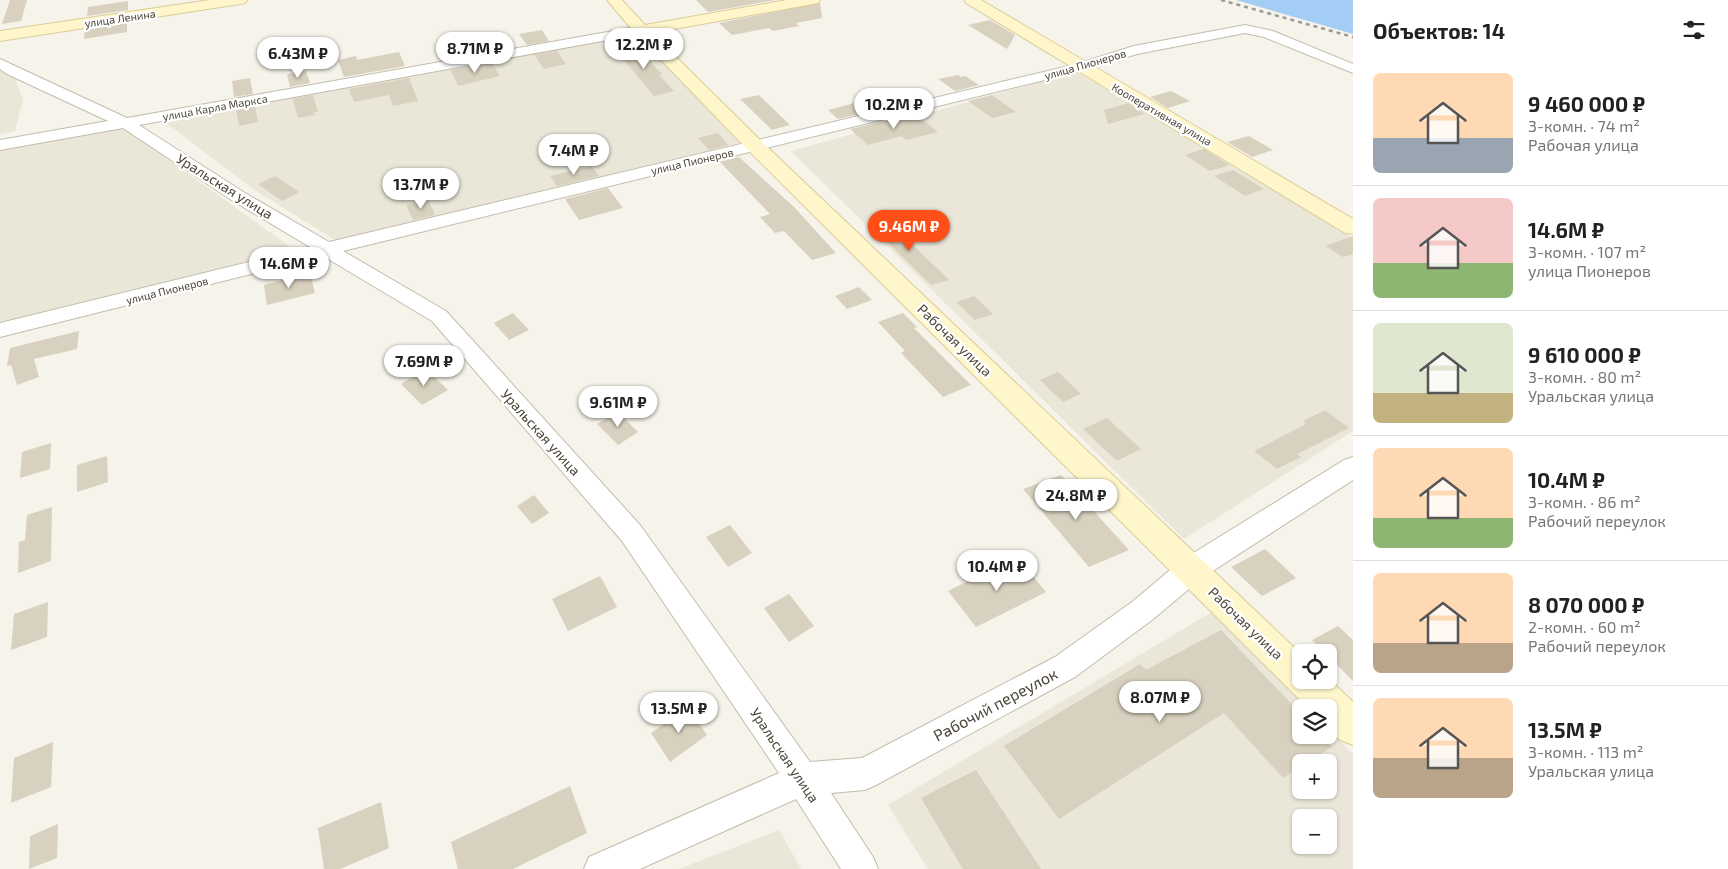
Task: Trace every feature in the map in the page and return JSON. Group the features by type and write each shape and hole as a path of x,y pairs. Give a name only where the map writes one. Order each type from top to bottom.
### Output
{"main road":[{"name":"улица Ленина","path":"0,36 240,0"},
{"name":"Рабочая улица","path":"614,0 640,30 755,146 1292,668"},
{"name":"улица Карла Маркса","path":"640,30 813,0"},
{"name":"Кооперативная улица","path":"971,0 1353,228"},
{"path":"1313,689 1353,727"}],"street":[{"name":"улица Пионеров","path":"0,330 326,249 1082,67 1134,50 1200,36 1245,29 1268,34 1353,69"},
{"name":"улица Карла Маркса","path":"0,145 640,30"},
{"name":"Уральская улица","path":"0,63 12,71 126,123 239,197 439,316 631,533 802,779 861,869"},
{"name":"Рабочий переулок","path":"601,869 802,779 865,774 1065,667 1142,612 1192,569 1353,467"}],"shaded area":[{"path":"638,35 739,143 337,241 256,191 161,119"},
{"path":"0,70 15,78 23,100 15,131 0,134"},
{"path":"1077,72 1353,238 1353,431 1184,539 791,151"},
{"path":"123,127 292,248 178,281 0,323 0,149"},
{"path":"1212,612 1299,699 1292,699 1292,744 1337,744 1337,737 1353,754 1353,869 928,869 888,805"},
{"path":"779,830 801,869 679,869"}],"water":[{"path":"1236,0 1353,0 1353,34"}],"building":[{"path":"10,0 27,0 21,21 2,24"},
{"path":"696,0 776,0 708,12"},
{"path":"128,1 128,10 87,16 88,7"},
{"path":"820,3 822,18 796,23 799,26 773,31 769,28 732,35 719,23"},
{"path":"990,20 1015,35 1007,49 968,25"},
{"path":"127,23 127,32 84,39 85,30"},
{"path":"542,30 549,41 527,45 519,34"},
{"path":"479,40 486,52 445,59 439,47"},
{"path":"634,44 662,74 659,75 674,91 654,96 614,48"},
{"path":"557,51 566,64 544,69 534,55"},
{"path":"399,52 405,66 344,77 338,60 356,56 357,60"},
{"path":"492,63 500,76 458,86 451,70"},
{"path":"306,71 310,83 290,87 287,74"},
{"path":"958,75 961,77 965,76 979,85 955,91 938,79"},
{"path":"250,78 253,94 234,97 232,81"},
{"path":"409,78 418,101 393,106 389,95 354,102 349,89"},
{"path":"1171,91 1190,101 1168,108 1150,97"},
{"path":"886,92 903,104 838,119 828,110 862,101 859,99"},
{"path":"313,95 318,112 314,112 315,115 298,118 293,99"},
{"path":"759,95 790,125 772,130 740,99"},
{"path":"992,95 1016,112 992,118 968,101"},
{"path":"1128,103 1145,114 1108,124 1104,110"},
{"path":"255,106 258,122 239,126 236,109"},
{"path":"915,114 938,132 906,140 902,136 868,145 850,129"},
{"path":"718,133 728,145 709,150 698,138"},
{"path":"1249,136 1273,150 1252,157 1227,142"},
{"path":"1204,149 1229,165 1210,171 1185,155"},
{"path":"739,157 794,207 836,253 812,260 784,231 775,233 760,217 770,214 719,161"},
{"path":"591,166 599,176 557,186 550,176"},
{"path":"1233,170 1264,189 1245,196 1214,176"},
{"path":"275,176 299,192 282,201 258,184"},
{"path":"608,188 623,208 579,220 565,199"},
{"path":"428,199 435,215 413,220 406,205"},
{"path":"881,215 949,280 931,285 871,226"},
{"path":"1353,236 1353,254 1343,257 1325,246"},
{"path":"310,273 315,293 267,305 264,285"},
{"path":"859,287 872,300 847,309 835,296"},
{"path":"974,296 993,314 975,320 956,302"},
{"path":"513,313 529,330 509,340 494,323"},
{"path":"903,313 917,327 914,328 971,385 943,397 901,353 905,351 878,322"},
{"path":"79,331 77,349 34,359 39,377 17,385 11,365 7,366 10,348"},
{"path":"426,369 448,390 422,405 401,384"},
{"path":"1058,372 1081,394 1063,402 1040,380"},
{"path":"1325,410 1349,428 1297,454 1301,457 1277,469 1254,451 1306,424 1303,421"},
{"path":"618,412 638,432 618,445 597,424"},
{"path":"1107,418 1141,449 1117,461 1083,429"},
{"path":"51,443 50,469 20,478 22,452"},
{"path":"107,456 108,482 77,492 77,465"},
{"path":"1061,475 1129,550 1089,567 1023,489"},
{"path":"534,495 549,513 532,524 517,506"},
{"path":"52,507 51,561 18,573 19,542 25,540 27,515"},
{"path":"730,525 752,553 728,567 706,537"},
{"path":"1265,549 1296,578 1262,596 1231,567"},
{"path":"1017,557 1046,592 976,627 948,591"},
{"path":"600,576 617,607 568,631 552,599"},
{"path":"789,594 814,626 789,642 764,608"},
{"path":"48,602 47,637 11,650 14,614"},
{"path":"1338,626 1353,640 1353,681 1337,665 1337,644 1316,644 1312,640"},
{"path":"1221,630 1292,705 1292,744 1329,744 1332,747 1320,754 1292,754 1292,772 1283,778 1224,713 1059,819 1004,746 1140,664 1146,670"},
{"path":"688,707 707,735 670,762 651,733"},
{"path":"53,742 51,787 11,803 14,758"},
{"path":"976,770 1041,869 963,869 921,798"},
{"path":"570,786 587,833 513,869 458,869 451,842"},
{"path":"381,802 389,848 340,869 324,869 318,828"},
{"path":"58,824 57,858 29,869 30,836"}],"railway":[{"path":"1221,0 1353,37"}]}
